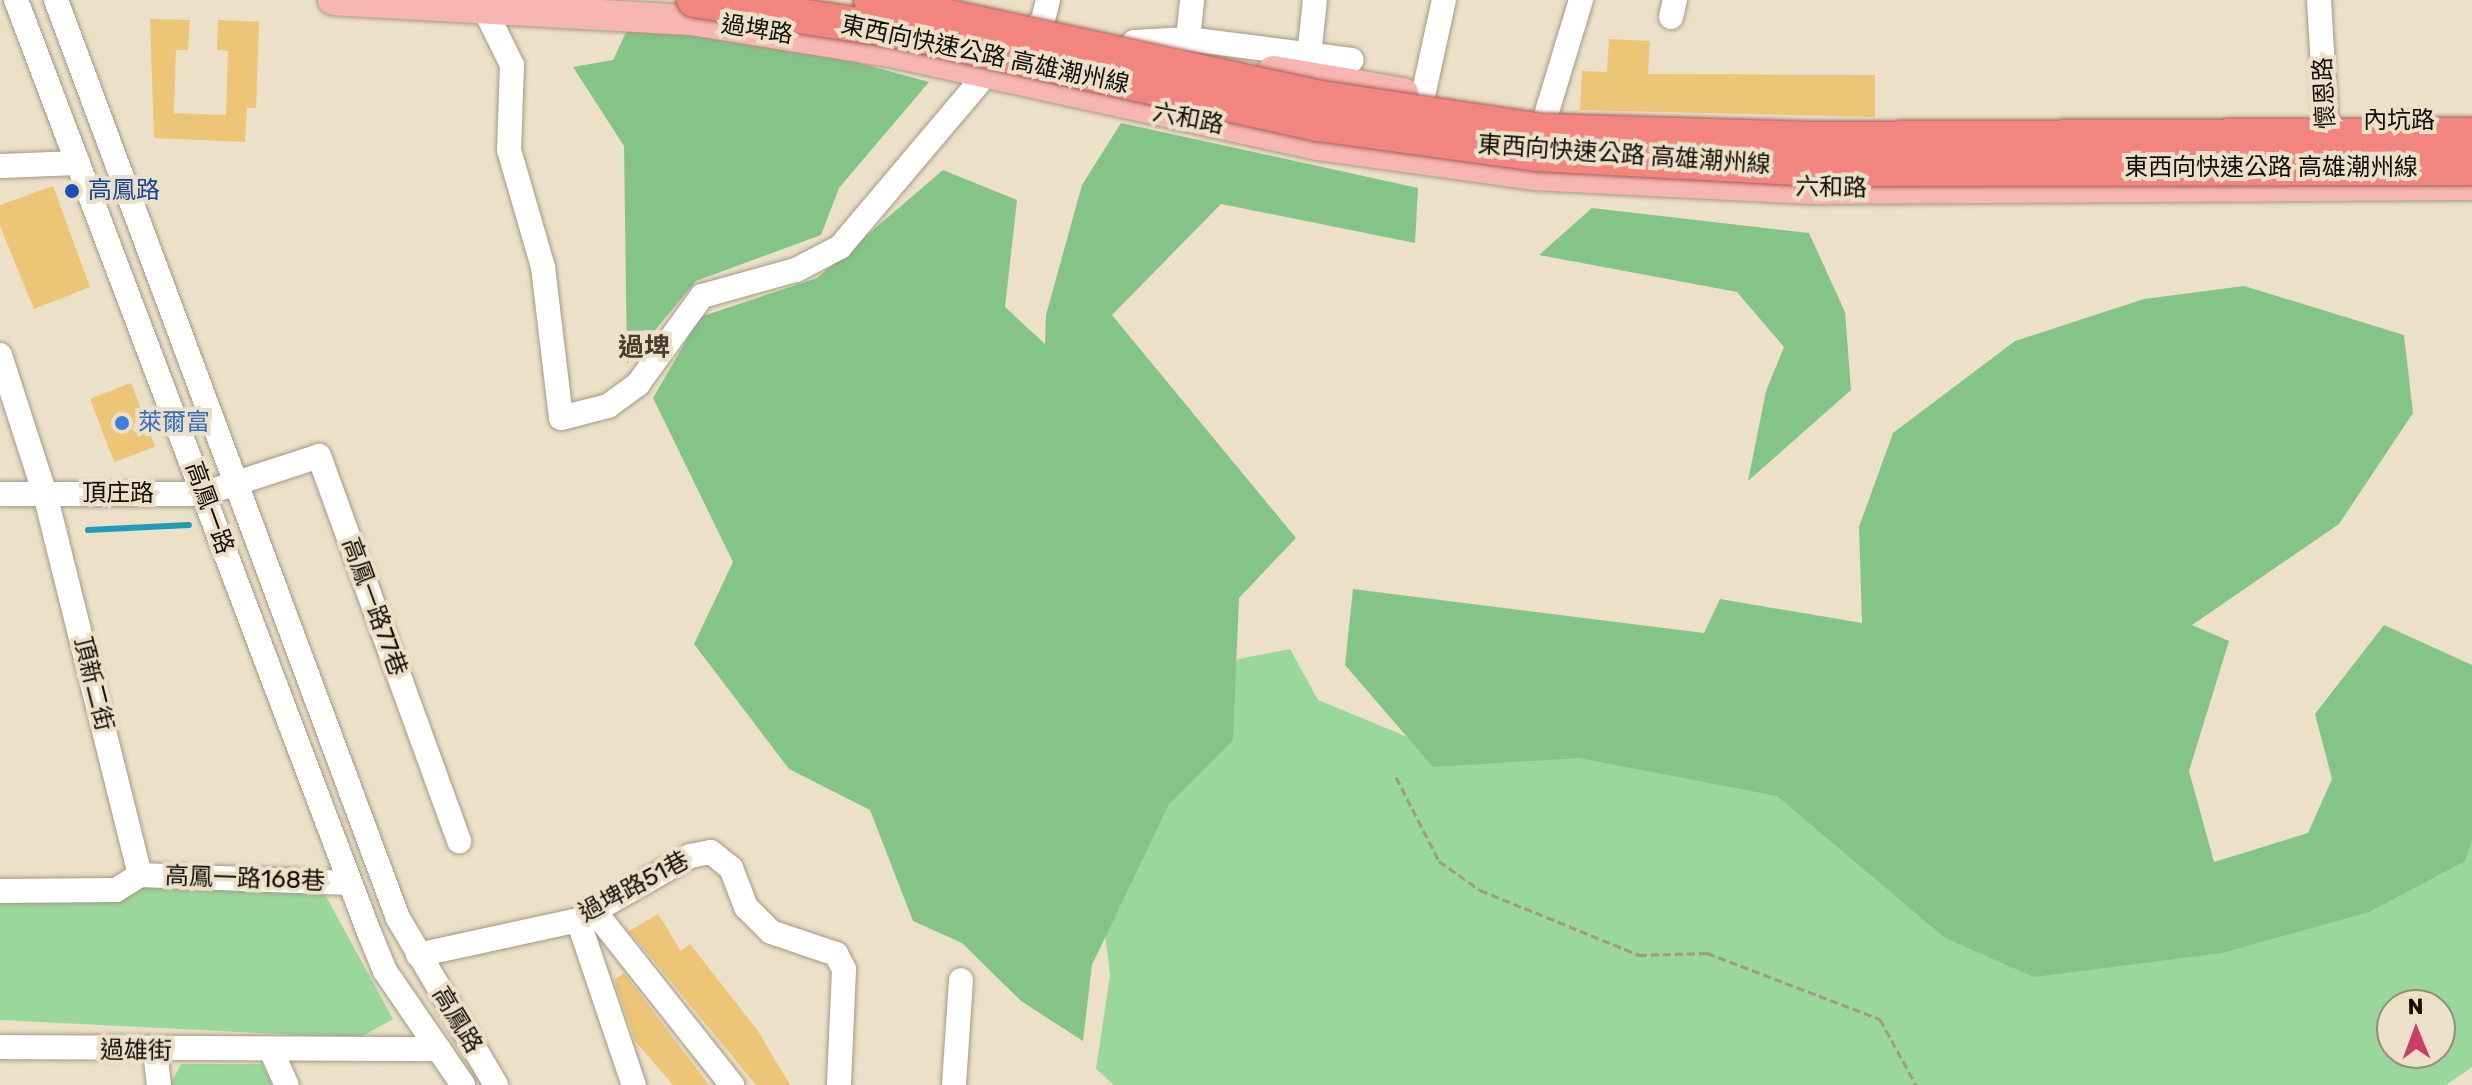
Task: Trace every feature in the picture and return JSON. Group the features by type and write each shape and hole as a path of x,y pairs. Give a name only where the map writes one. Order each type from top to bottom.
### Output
{"highway":[{"name":"東西向快速公路 高雄潮州線","path":"694,0 898,31 1319,124 1538,154 1816,169 2472,168"},
{"name":"東西向快速公路 高雄潮州線","path":"871,0 1321,98 1543,131 1817,139 2472,135"}],"main road":[{"name":"過埤路","path":"333,0 482,4 692,20 987,73"},
{"path":"943,0 1045,10 1134,42 1308,65 1423,96 1546,115 1817,123 2327,121"},
{"name":"六和路","path":"987,73 1318,145 1533,175 1811,189 2330,186"},
{"name":"內坑路","path":"2327,121 2472,120"},
{"path":"2330,186 2472,185"}],"street":[{"name":"高鳳一路","path":"16,0 385,971"},
{"name":"高鳳一路","path":"56,0 235,486 418,955"},
{"path":"1188,39 1192,0"},
{"path":"1308,65 1315,0"},
{"path":"1423,96 1444,0"},
{"path":"1546,115 1581,0"},
{"name":"懷恩路","path":"2319,0 2330,186"},
{"path":"482,4 512,65 509,150 543,267 561,418 608,406 638,384 702,296 796,270 840,247 987,73 1045,10"},
{"path":"1134,42 1188,39 1308,65 1352,60"},
{"path":"0,166 78,163"},
{"name":"頂新二街","path":"2,365 45,494 140,875"},
{"name":"高鳳一路77巷","path":"235,486 319,456 459,841"},
{"name":"頂庄路","path":"0,494 203,494 235,486"},
{"name":"過埤路51巷","path":"418,955 587,916 690,856 711,852 731,868 746,907 771,932 836,954 844,969 839,1085"},
{"path":"0,891 116,890 140,875"},
{"name":"高鳳一路168巷","path":"140,875 350,883"},
{"path":"587,916 634,1085"},
{"path":"587,916 732,1085"},
{"name":"高鳳路","path":"418,955 496,1085"},
{"name":"高鳳路","path":"385,971 463,1085"},
{"path":"954,1085 961,980"},
{"name":"過雄街","path":"0,1047 155,1052 439,1049"},
{"path":"155,1052 159,1085"},
{"path":"272,1052 287,1085"}],"path":[{"path":"1396,777 1439,861 1480,890 1639,955 1707,953 1880,1019 1916,1085"}],"green space":[{"path":"630,24 816,51 929,82 839,188 821,235 696,281 627,364 624,146 573,67 613,60"},
{"path":"1121,123 1418,188 1415,243 1221,204 1112,315 1296,538 1239,598 1233,740 1169,804 1092,965 1083,1041 1021,1001 962,943 913,921 870,810 789,769 694,644 733,562 653,398 700,317 817,278 943,170 1017,200 1005,307 1045,344 1046,315 1082,185"},
{"path":"1592,208 1809,233 1845,312 1851,390 1748,481 1766,391 1784,347 1737,292 1539,255"},
{"path":"2244,286 2404,335 2413,413 2339,524 2192,625 2229,641 2189,771 2214,862 2308,833 2332,779 2315,714 2384,625 2472,665 2472,841 2465,861 2369,912 2222,953 2034,977 1945,938 1777,796 1579,758 1433,767 1345,665 1353,589 1704,633 1720,599 1862,623 1859,527 1893,433 2015,341 2144,299"},
{"path":"1290,649 1318,700 1437,749 1663,721 2040,941 2472,793 2472,1067 2446,1085 1114,1085 1096,1069 1110,975 1099,885 1238,659"},
{"path":"143,882 323,891 393,1019 359,1038 0,1020 0,899"},
{"path":"181,1064 262,1064 272,1085 170,1085"}],"building":[{"path":"150,19 190,20 188,50 176,50 174,113 226,115 228,51 217,50 218,20 259,22 256,108 247,108 245,142 154,138"},
{"path":"1609,39 1650,41 1648,74 1875,75 1875,117 1580,110 1582,71 1607,72"},
{"path":"53,186 90,287 34,309 0,226 0,205"},
{"name":"萊爾富","path":"131,383 155,446 114,462 90,399"},
{"path":"658,914 681,951 690,944 758,1031 790,1085 756,1085 629,931"},
{"path":"624,973 709,1085 673,1085 635,1041 614,980"}],"waterway":[{"path":"88,530 189,525"}],"place":[{"name":"高鳳路","path":"72,191"},
{"name":"萊爾富","path":"122,423"}],"district":[{"name":"過埤","path":"644,348"}]}
